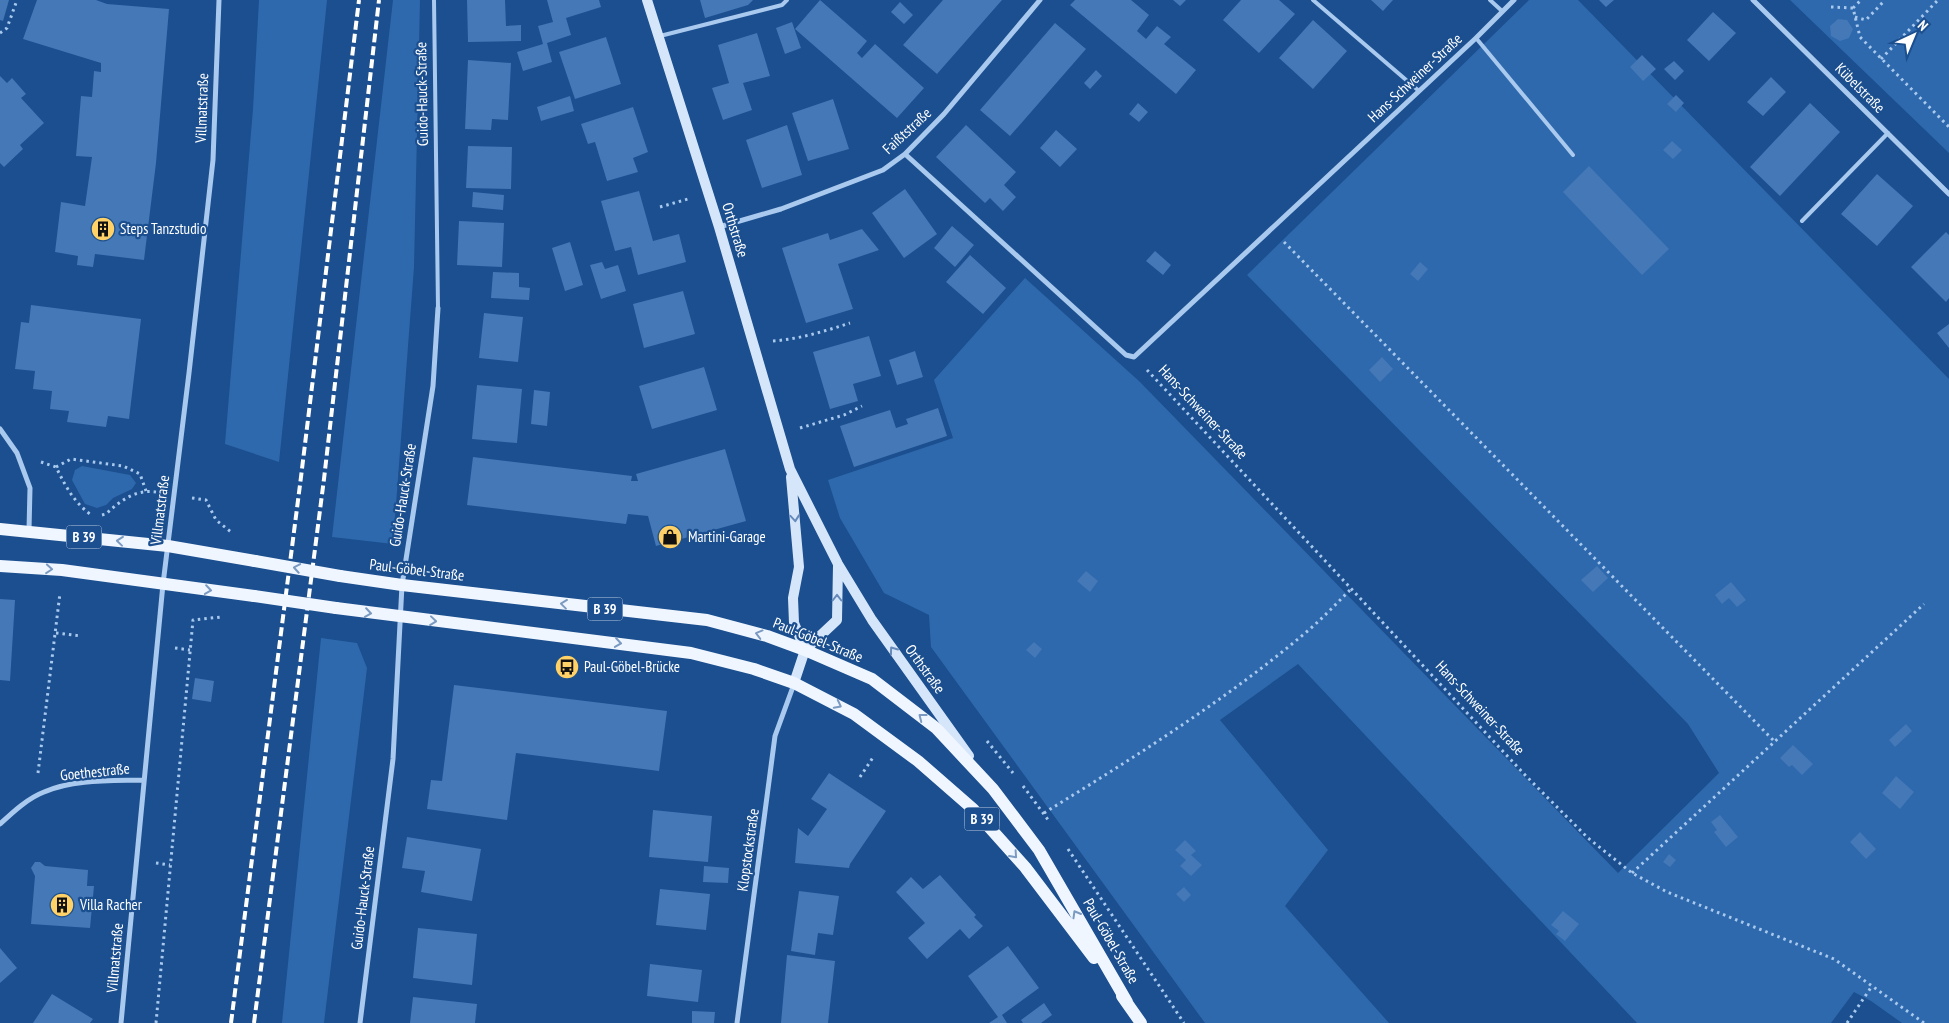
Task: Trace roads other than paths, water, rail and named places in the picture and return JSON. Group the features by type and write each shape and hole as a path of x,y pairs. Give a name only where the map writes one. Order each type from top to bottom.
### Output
{"main road":[{"name":"B 39","path":"0,529 168,546"},
{"name":"Paul-Göbel-Straße","path":"168,546 402,585 707,620 767,636 872,679 936,728 993,789 1039,850 1127,1002"},
{"name":"B 39","path":"0,566 62,570 163,584"},
{"name":"Paul-Göbel-Straße","path":"163,584 400,617 569,636 691,653 754,669 794,683 854,714 918,761 973,809 1025,867 1141,1023"}],"street":[{"name":"Villmatstraße","path":"121,1023 163,584 213,160 219,0"},
{"name":"Orthstraße","path":"647,0 719,227 790,469 800,567 793,598 794,623 805,650"},
{"name":"Faißtstraße","path":"719,227 780,209 848,185 883,170 905,154 944,114 1040,0"},
{"name":"Hans-Schweiner-Straße","path":"905,154 1126,355 1134,357 1419,92 1514,0"},
{"name":"Kübelstraße","path":"1753,0 1949,194"},
{"name":"Guido-Hauck-Straße","path":"360,1023 394,760 402,585 433,386 438,308"},
{"path":"0,429 17,453 30,488 29,531"},
{"name":"Orthstraße","path":"790,469 838,564 882,635 993,789"},
{"name":"Orthstraße","path":"794,683 805,650 837,620 838,564"},
{"name":"Klopstockstraße","path":"737,1023 775,736 794,683"},
{"name":"Goethestraße","path":"0,824 44,792 72,784 144,780"}],"lane":[{"name":"Guido-Hauck-Straße","path":"434,0 438,308"},
{"path":"658,37 782,5 787,0"},
{"path":"1313,0 1419,92"},
{"path":"1490,0 1502,11"},
{"path":"1476,38 1573,156"},
{"path":"1802,221 1888,133"}],"railway":[{"path":"231,1023 301,477 359,0"},
{"path":"254,1023 324,479 379,0"}],"place":[{"name":"Steps Tanzstudio","path":"103,229"},
{"name":"Martini-Garage","path":"670,537"},
{"name":"Paul-Göbel-Brücke","path":"567,667"},
{"name":"Villa Racher","path":"62,905"}]}
